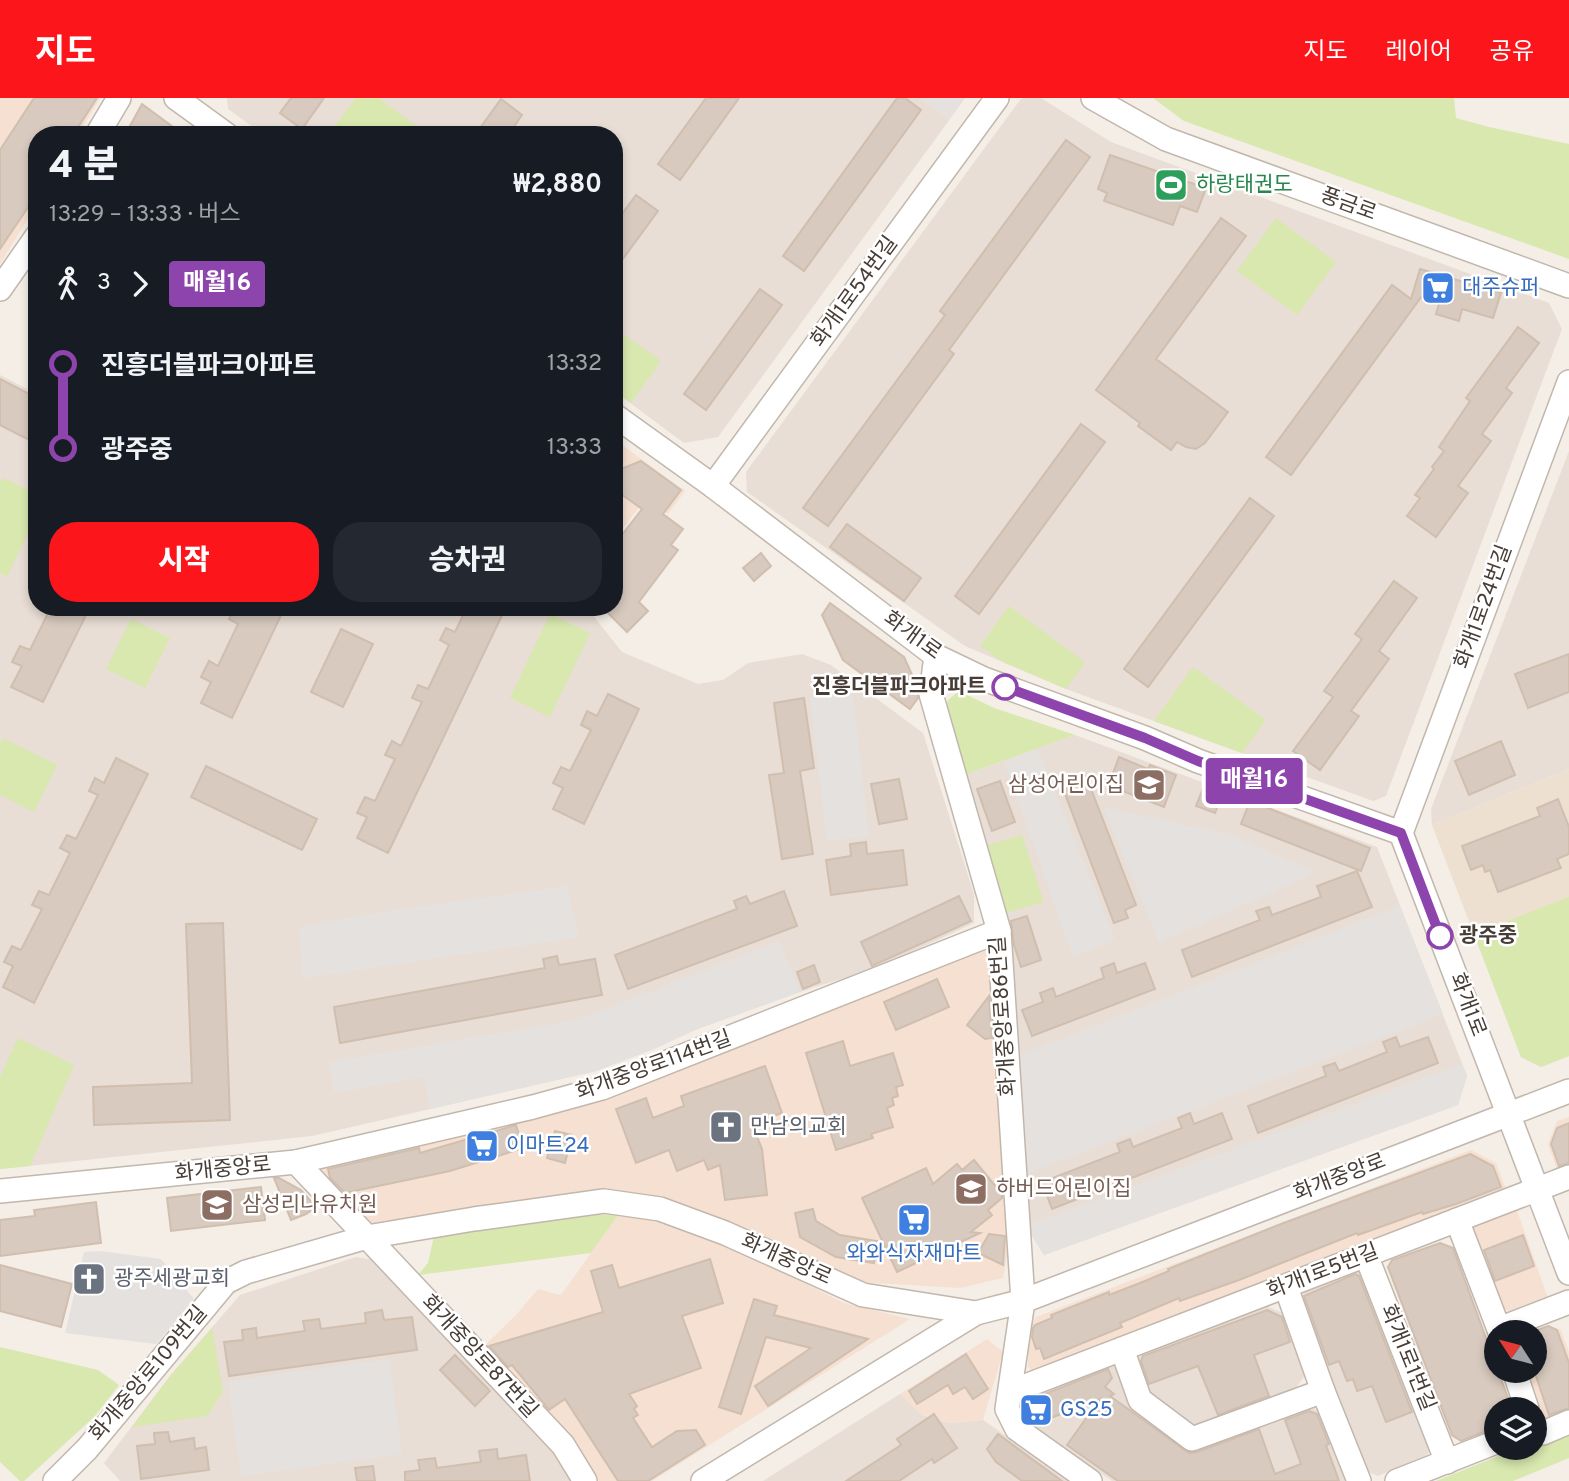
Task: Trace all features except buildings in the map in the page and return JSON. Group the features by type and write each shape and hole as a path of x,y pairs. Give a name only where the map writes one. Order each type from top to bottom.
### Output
{"street":[{"path":"102,126 119,98"},
{"name":"화개1로54번길","path":"713,486 998,98"},
{"name":"풍금로","path":"1093,98 1167,139 1569,286"},
{"path":"190,102 217,126"},
{"path":"0,289 28,249"},
{"name":"화개1로24번길","path":"1401,833 1569,382"},
{"name":"화개1로","path":"623,421 713,486 936,656 984,679 1145,738 1198,761 1401,833 1569,1273"},
{"name":"화개중앙로86번길","path":"936,656 931,694 999,931 1023,1301"},
{"name":"화개중앙로114번길","path":"296,1162 533,1107 602,1088 999,931"},
{"name":"화개중앙로","path":"0,1191 296,1162 367,1237 604,1201 660,1209 724,1233 863,1295 976,1313 1023,1301 1569,1091"},
{"name":"화개1로5번길","path":"1010,1392 1569,1177"},
{"path":"1457,1220 1496,1320"},
{"name":"화개중앙로109번길","path":"55,1481 87,1449 226,1282 246,1272 367,1237"},
{"name":"화개중앙로87번길","path":"367,1237 563,1445 585,1481"},
{"name":"화개1로1번길","path":"1366,1255 1447,1462"},
{"path":"1286,1287 1359,1481"},
{"path":"1023,1301 1007,1409 1017,1429 1090,1481"},
{"path":"1525,1320 1569,1302"},
{"path":"703,1481 976,1313"},
{"path":"1122,1349 1140,1400 1192,1438 1323,1391"},
{"path":"1547,1431 1569,1422"},
{"path":"1397,1481 1484,1447"}],"shaded area":[{"path":"0,98 100,98 83,126 28,126 28,219 0,264"},
{"path":"227,98 920,98 950,119 718,437 684,443 623,398 623,126 252,126 228,109"},
{"path":"920,98 965,98 950,119"},
{"path":"1024,98 1041,98 1111,142 1549,303 1562,329 1386,796 1373,801 1066,689 965,646 747,492 746,472"},
{"path":"0,375 28,389 28,616 594,616 622,652 698,684 723,680 748,663 802,654 831,665 923,733 974,894 974,923 871,971 814,987 695,1030 596,1071 312,1136 0,1169"},
{"path":"623,446 685,491 668,514 646,498 623,528"},
{"path":"1569,451 1569,769 1432,825 1431,809"},
{"path":"852,691 869,836 827,841 810,697"},
{"path":"1075,735 1377,847 1467,1076 1458,1105 1044,1255 1030,1233 1006,928 967,774"},
{"path":"1037,749 1115,939 1073,957 1004,761"},
{"path":"1569,769 1569,1056 1541,1067 1521,1057 1432,825"},
{"path":"1104,808 1227,834 1317,872 1159,942"},
{"path":"567,886 579,937 303,978 299,927 395,910"},
{"path":"1400,906 1443,1014 1025,1174 1016,1057"},
{"path":"779,941 800,992 695,1030 596,1071 430,1109 424,1077 334,1093 329,1062 579,1020"},
{"path":"985,950 994,958 1011,1237 1003,1278 960,1288 857,1282 665,1199 613,1189 374,1225 325,1184 321,1166 569,1108"},
{"path":"1462,1064 1467,1076 1458,1105 1044,1255 1030,1233 1029,1225"},
{"path":"1569,1117 1569,1171 1559,1175 1548,1144 1557,1121"},
{"path":"1471,1150 1496,1163 1508,1195 1034,1372 1028,1367 1028,1333 1036,1317"},
{"path":"1515,1205 1548,1298 1509,1312 1497,1303 1468,1222"},
{"path":"619,1214 660,1218 720,1241 844,1303 910,1319 652,1481 599,1481 572,1437 483,1347 538,1289 561,1295"},
{"name":"광주세광교회","path":"101,1251 161,1259 194,1299 156,1344 65,1333 84,1252"},
{"path":"356,1257 375,1260 565,1460 573,1481 120,1481 104,1463 170,1376 240,1295"},
{"path":"1354,1269 1369,1274 1432,1446 1427,1455 1378,1476 1362,1469 1300,1300 1307,1288"},
{"path":"1266,1306 1283,1313 1307,1372 1294,1391 1195,1429 1147,1394 1135,1365 1140,1355"},
{"path":"1547,1325 1561,1330 1569,1352 1569,1415 1547,1423 1547,1397 1534,1397 1530,1383 1547,1383"},
{"path":"987,1339 1003,1352 983,1420 950,1423 922,1415 900,1394"},
{"path":"389,1359 402,1454 241,1476 228,1381"},
{"path":"1107,1361 1118,1367 1195,1449 1307,1405 1323,1413 1348,1477 1345,1481 1112,1481 1027,1421 1021,1407 1028,1393"},
{"path":"900,1394 922,1415 950,1423 983,1420 1071,1481 763,1481"}],"green space":[{"path":"356,98 378,98 417,126 335,126"},
{"path":"1153,98 1454,98 1456,118 1569,144 1569,259 1184,121"},
{"path":"1276,218 1336,262 1297,315 1237,271"},
{"path":"623,334 661,361 631,403 623,397"},
{"path":"3,478 28,490 28,533 7,576 0,573 0,483"},
{"path":"1009,606 1085,662 1066,689 1003,662 980,646"},
{"path":"549,616 590,633 550,717 510,698"},
{"path":"131,619 170,638 145,688 106,669"},
{"path":"1193,667 1266,720 1242,753 1154,721"},
{"path":"959,691 994,708 1075,735 967,774 946,709 948,700"},
{"path":"3,738 57,765 34,812 0,795 0,745"},
{"path":"1022,835 1044,902 1002,914 985,846"},
{"path":"1569,897 1569,1056 1541,1067 1521,1057 1474,934"},
{"path":"18,1038 74,1065 30,1166 0,1169 0,1077"},
{"path":"619,1214 591,1253 418,1275 428,1263 434,1236 530,1218"},
{"path":"212,1328 223,1392 207,1416 132,1427 170,1376"},
{"path":"0,1347 98,1370 119,1385 94,1417 24,1481 20,1481 0,1462"},
{"path":"1569,1428 1569,1458 1513,1481 1436,1481 1488,1460 1547,1460 1547,1437"}],"bus line":[{"name":"매월16","path":"1005,687 1145,738 1198,761 1401,833 1440,936"}],"place":[{"name":"하랑태권도","path":"1171,185"},
{"name":"대주슈퍼","path":"1438,288"},
{"name":"진흥더블파크아파트","path":"1005,687"},
{"name":"삼성어린이집","path":"1149,785"},
{"name":"광주중","path":"1440,936"},
{"name":"만남의교회","path":"726,1127"},
{"name":"이마트24","path":"482,1146"},
{"name":"하버드어린이집","path":"971,1189"},
{"name":"삼성리나유치원","path":"217,1205"},
{"name":"와와식자재마트","path":"914,1220"},
{"name":"광주세광교회","path":"89,1279"},
{"name":"GS25","path":"1036,1410"}]}
